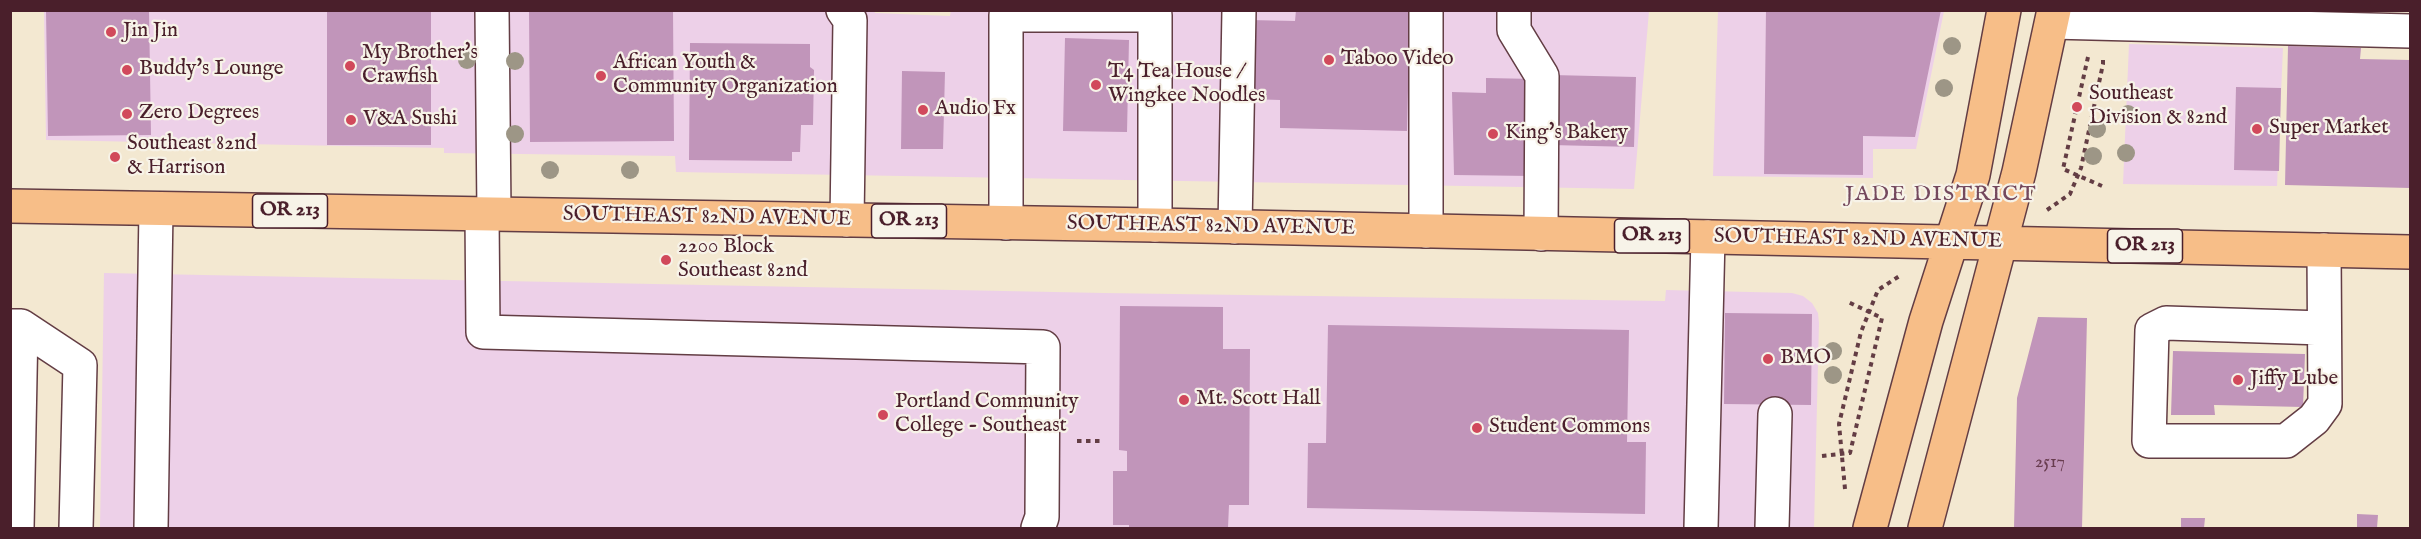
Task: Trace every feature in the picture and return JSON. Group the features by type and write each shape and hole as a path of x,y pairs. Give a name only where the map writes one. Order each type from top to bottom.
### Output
{"main road":[{"path":"1870,528 1926,321 1972,175 2004,10"},
{"path":"1924,528 2019,172 2053,16"},
{"name":"SOUTHEAST 82ND AVENUE","path":"10,206 1155,225 2410,252"}],"lane":[{"path":"492,10 483,332 1043,347 1042,517 1038,528"},
{"path":"1234,227 1239,10"},
{"path":"1426,10 1426,231"},
{"path":"847,220 852,14"},
{"path":"1006,223 1006,15 1155,15 1155,225"},
{"path":"2053,16 2111,26 2410,31"},
{"path":"1514,20 1542,76 1541,234"},
{"path":"151,528 156,208"},
{"path":"1701,528 1708,237"},
{"path":"2323,328 2166,323 2152,330 2149,441 2286,441 2314,420 2325,404 2324,250"},
{"path":"16,326 17,528"},
{"path":"16,326 80,365 76,528"},
{"path":"1772,528 1775,414"}],"path":[{"path":"2102,186 2063,169 2091,47 2111,26"},
{"path":"2044,213 2070,194 2077,176 2111,26"},
{"path":"1847,493 1843,484 1839,424 1861,332 1878,290 1906,272"},
{"path":"1822,456 1850,453 1882,318 1846,301"}],"shaded area":[{"path":"874,10 875,13 950,16 951,10 1649,11 1634,189 676,172 675,156 444,153 444,148 46,140 44,11"},
{"path":"1718,11 1944,11 1916,149 1873,149 1873,178 1713,176"},
{"path":"2129,44 2283,48 2277,186 2123,184"},
{"name":"Portland Community College - Southeast","path":"104,273 1104,293 1665,301 1666,290 1792,293 1803,296 1812,303 1818,313 1819,323 1814,528 100,528"}],"building":[{"path":"46,10 149,10 151,135 48,136"},
{"path":"327,10 431,10 431,145 327,145"},
{"name":"African Youth & Community Organization","path":"529,10 673,10 674,141 530,142"},
{"name":"Taboo Video","path":"1296,10 1410,10 1407,131 1280,128 1280,100 1248,99 1249,20 1295,21"},
{"path":"1766,10 1941,10 1915,137 1863,136 1863,175 1764,174"},
{"name":"T4 Tea House / Wingkee Noodles","path":"1065,38 1129,40 1127,132 1063,131"},
{"path":"690,43 810,44 810,67 814,70 813,125 801,125 800,152 792,152 792,161 689,160"},
{"path":"2288,46 2361,48 2360,59 2410,60 2410,188 2285,185"},
{"name":"Audio Fx","path":"902,71 945,72 943,149 901,149"},
{"path":"1552,75 1636,77 1634,147 1551,145"},
{"name":"King's Bakery","path":"1486,78 1535,79 1532,176 1454,175 1452,92 1486,93"},
{"name":"Super Market","path":"2236,87 2281,88 2279,171 2234,170"},
{"name":"Mt. Scott Hall","path":"1120,306 1223,307 1223,349 1250,349 1249,505 1229,505 1228,528 1129,528 1129,525 1113,525 1113,471 1127,471 1127,451 1119,450"},
{"name":"BMO","path":"1725,313 1812,314 1811,405 1724,404"},
{"path":"2038,317 2087,318 2082,528 2014,528 2017,398"},
{"name":"Student Commons","path":"1328,325 1629,330 1627,442 1646,442 1645,514 1307,508 1308,443 1326,443"},
{"name":"Jiffy Lube","path":"2173,351 2305,354 2303,407 2214,405 2215,415 2171,415"},
{"path":"2357,514 2378,515 2377,528 2357,528"},
{"path":"2181,518 2205,518 2204,528 2181,528"}],"place":[{"name":"Jin Jin","path":"111,32"},
{"name":"Taboo Video","path":"1329,60"},
{"name":"My Brother's Crawfish","path":"350,66"},
{"name":"Buddy's Lounge","path":"127,70"},
{"name":"African Youth & Community Organization","path":"601,76"},
{"name":"T4 Tea House / Wingkee Noodles","path":"1096,85"},
{"name":"Southeast Division & 82nd","path":"2077,107"},
{"name":"Audio Fx","path":"923,110"},
{"name":"Zero Degrees","path":"127,114"},
{"name":"V&A Sushi","path":"351,120"},
{"name":"Super Market","path":"2257,129"},
{"name":"King's Bakery","path":"1493,134"},
{"name":"Southeast 82nd & Harrison","path":"115,157"},
{"name":"2200 Block Southeast 82nd","path":"666,260"},
{"name":"BMO","path":"1768,359"},
{"name":"Jiffy Lube","path":"2238,380"},
{"name":"Mt. Scott Hall","path":"1184,400"},
{"name":"Portland Community College - Southeast","path":"883,415"},
{"name":"Student Commons","path":"1477,428"}],"district":[{"name":"JADE DISTRICT","path":"1941,195"}]}
